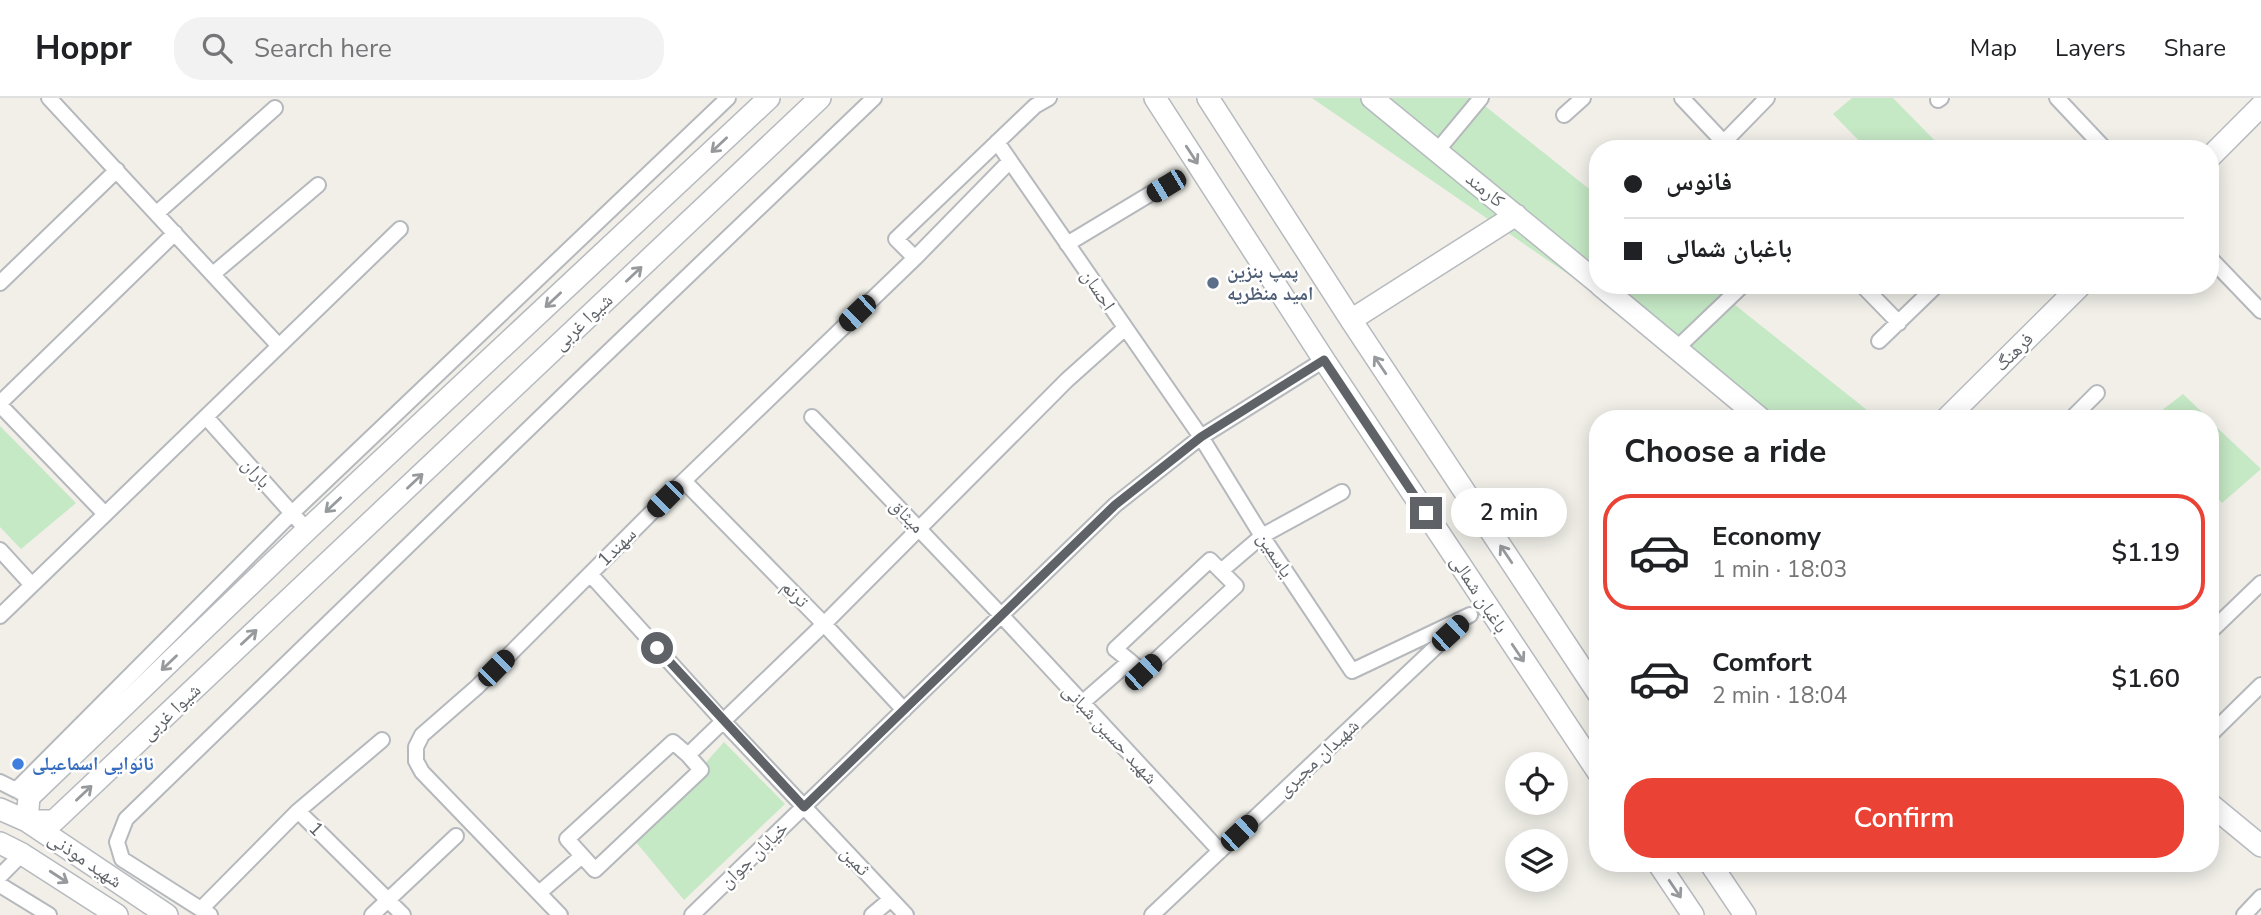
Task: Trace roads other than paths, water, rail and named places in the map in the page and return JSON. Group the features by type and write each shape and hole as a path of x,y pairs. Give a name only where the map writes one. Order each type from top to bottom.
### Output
{"street":[{"path":"49,98 279,346"},
{"path":"23,794 292,513 728,98"},
{"name":"شیوا غربی","path":"23,794 769,98"},
{"name":"شیوا غربی","path":"27,821 54,821 820,98"},
{"path":"205,912 122,859 117,842 126,819 874,98"},
{"path":"915,258 896,239 1035,106 1049,98"},
{"name":"باغبان شمالی","path":"1155,98 1324,360 1477,608 1589,760"},
{"path":"1208,98 1589,679"},
{"name":"کارمند","path":"1372,98 1589,276"},
{"path":"1437,151 1481,98"},
{"path":"1564,115 1583,98"},
{"path":"1682,98 1722,140"},
{"path":"1731,140 1767,98"},
{"path":"2057,98 2097,140"},
{"path":"2219,147 2261,106"},
{"path":"157,213 275,108"},
{"name":"احسان","path":"997,142 1201,437"},
{"name":"1سهند","path":"560,915 422,772 416,761 416,747 422,735 477,687 684,481 915,258 1010,161"},
{"path":"0,284 117,170"},
{"path":"213,274 318,185"},
{"path":"1067,244 1166,186"},
{"path":"1351,320 1517,215"},
{"path":"0,616 400,229"},
{"path":"105,514 0,404 175,233"},
{"path":"2219,267 2261,311"},
{"name":"کارمند","path":"1611,294 1750,410"},
{"path":"1676,349 1734,294"},
{"path":"1871,294 1899,323"},
{"path":"1879,341 1928,294"},
{"name":"فرهنگ","path":"1955,410 2072,294"},
{"path":"688,755 920,530 1067,380 1125,329"},
{"name":"خیابان جوان","path":"692,915 1115,505 1201,437 1324,360"},
{"path":"2080,410 2097,393"},
{"name":"باران","path":"206,417 307,530"},
{"name":"میثاق","path":"812,417 1002,616"},
{"name":"یاسمین","path":"1201,437 1262,536 1352,671 1477,608"},
{"name":"ترنم","path":"684,481 905,709"},
{"path":"1221,571 1262,536 1342,492"},
{"path":"0,550 32,585"},
{"path":"1210,561 1236,586 1143,672 1130,661 1115,649 1210,561"},
{"name":"ثمین","path":"590,574 724,722 906,915"},
{"path":"2219,623 2261,583"},
{"name":"شهیدان مجیری","path":"1152,915 1477,608"},
{"name":"شهید حسین شبانی","path":"1002,616 1220,851"},
{"path":"1082,703 1130,661"},
{"path":"2219,726 2261,685"},
{"path":"298,811 382,740"},
{"path":"673,742 688,755 701,770 595,870 567,839 673,742"},
{"path":"0,782 23,794"},
{"path":"23,794 27,821"},
{"name":"شهید موذنی","path":"0,809 27,821 167,915"},
{"name":"1","path":"205,912 298,811 404,915"},
{"path":"2219,811 2261,846"},
{"path":"372,915 456,836"},
{"name":"شهید موذنی","path":"0,843 22,854 117,915"},
{"path":"0,876 22,854"},
{"path":"539,893 582,856"},
{"path":"1664,872 1693,915"},
{"path":"1716,872 1745,915"},
{"path":"0,884 50,915"},
{"path":"2244,915 2261,897"},
{"path":"873,915 891,899"}],"place":[{"name":"پمپ بنزین امید منظریه","path":"1213,283"},
{"name":"نانوایی اسماعیلی","path":"18,764"}]}
